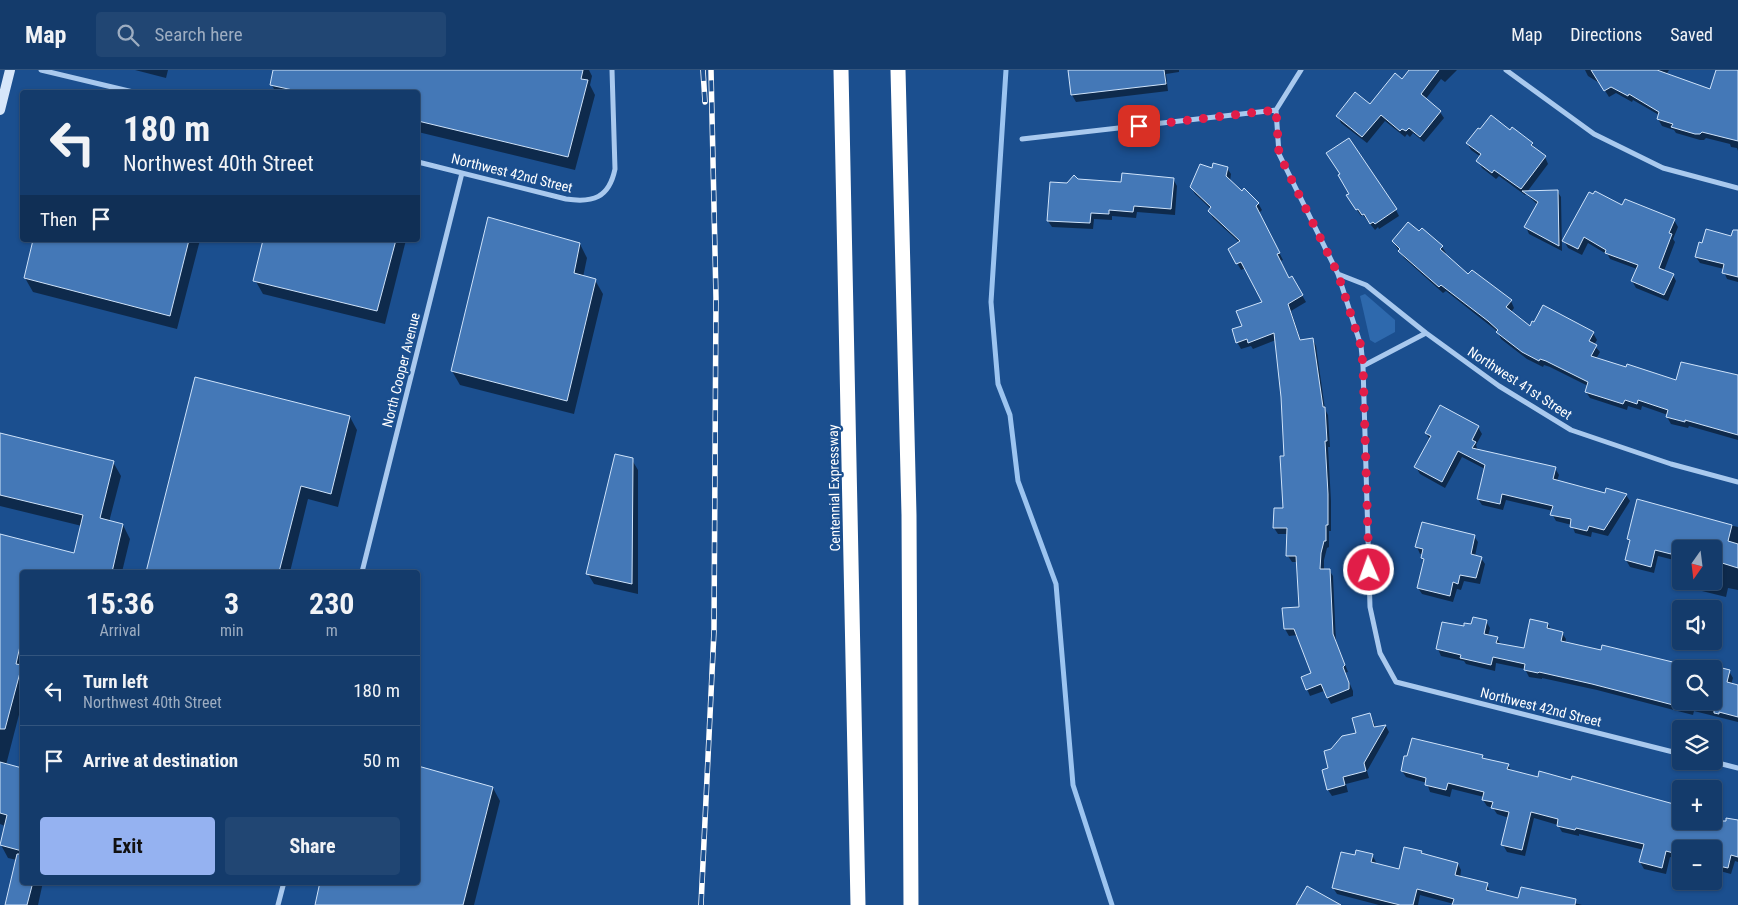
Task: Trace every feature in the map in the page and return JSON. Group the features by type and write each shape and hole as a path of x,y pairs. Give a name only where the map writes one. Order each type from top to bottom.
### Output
{"highway":[{"name":"Centennial Expressway","path":"841,70 858,905"},
{"path":"898,70 909,515 911,905"}],"main road":[{"path":"0,110 10,70"}],"street":[{"path":"41,70 125,90"},
{"name":"Northwest 42nd Street","path":"420,162 580,201 589,201 600,196 613,180 615,170 612,70"},
{"path":"1301,70 1276,110 1279,154 1338,274 1361,346 1363,366 1426,333"},
{"path":"1506,70 1594,134 1663,168 1738,188"},
{"path":"1022,139 1276,110"},
{"name":"North Cooper Avenue","path":"363,570 462,173"},
{"name":"Northwest 41st Street","path":"1338,274 1366,285 1426,333 1499,386 1572,430 1671,464 1738,482"},
{"name":"Northwest 42nd Street","path":"1363,366 1370,607 1380,653 1396,682 1672,752"},
{"path":"1722,764 1738,768"},
{"path":"278,905 283,885"}],"shaded area":[{"path":"1365,294 1395,320 1395,332 1375,343 1370,340 1360,296"}],"building":[{"path":"273,70 583,70 581,79 588,80 568,157 420,121 420,90 293,90 270,85"},
{"path":"1068,70 1164,70 1166,84 1071,95"},
{"path":"1409,70 1439,70 1421,94 1441,111 1420,137 1409,128 1406,131 1402,129 1400,131 1381,115 1362,137 1336,116 1355,92 1370,104 1395,73 1402,79"},
{"path":"1591,70 1657,70 1710,89 1716,70 1738,70 1738,141 1702,132 1695,134 1671,127 1673,124 1657,119 1659,112 1629,94 1628,96 1611,87 1604,91"},
{"path":"1491,115 1510,130 1512,127 1546,156 1521,189 1494,170 1492,173 1476,161 1481,154 1466,143"},
{"path":"1349,138 1397,209 1375,224 1373,222 1370,224 1364,214 1362,215 1358,209 1356,210 1346,195 1349,194 1338,175 1340,174 1326,153"},
{"path":"1213,163 1228,167 1226,176 1242,191 1244,188 1259,203 1256,206 1280,253 1277,254 1289,278 1292,276 1303,295 1288,304 1300,340 1313,338 1323,407 1325,407 1327,441 1325,441 1328,525 1326,525 1326,541 1324,541 1321,553 1320,569 1330,569 1333,634 1345,665 1343,667 1349,683 1349,689 1327,698 1321,684 1306,690 1301,677 1311,673 1294,629 1284,629 1282,608 1299,607 1296,556 1286,556 1287,528 1273,528 1274,508 1283,508 1280,456 1284,456 1281,397 1274,333 1248,343 1247,339 1236,343 1232,329 1242,326 1236,311 1262,302 1241,262 1236,264 1228,249 1240,241 1208,211 1211,207 1190,187 1200,164 1212,168"},
{"path":"1122,173 1174,178 1171,209 1134,206 1133,212 1109,210 1109,214 1091,213 1090,223 1047,221 1050,182 1067,183 1074,175 1078,179 1121,182"},
{"path":"1558,190 1559,246 1524,227 1538,202 1522,191"},
{"path":"1595,191 1622,205 1625,199 1675,219 1669,233 1672,234 1659,268 1674,274 1664,295 1631,281 1638,265 1605,253 1606,250 1584,237 1578,249 1562,241 1589,192 1593,194"},
{"path":"488,217 580,243 574,273 596,279 567,401 451,371"},
{"path":"1408,222 1419,231 1422,228 1443,246 1440,249 1468,274 1472,270 1512,300 1506,307 1530,326 1543,305 1594,332 1589,341 1597,345 1591,356 1626,367 1627,364 1676,380 1681,362 1738,375 1738,435 1685,420 1685,422 1666,417 1668,410 1638,400 1637,404 1625,400 1623,404 1585,392 1588,382 1546,361 1540,359 1539,361 1522,352 1496,332 1498,330 1488,321 1441,285 1439,287 1398,251 1400,249 1392,241"},
{"path":"1706,229 1731,236 1733,230 1738,230 1738,277 1722,273 1724,264 1695,257 1699,242 1702,243"},
{"path":"33,242 188,242 170,316 24,278"},
{"path":"263,242 395,242 377,311 253,281"},
{"path":"195,377 350,416 331,494 301,486 280,570 147,570"},
{"path":"1440,405 1479,426 1472,440 1476,442 1472,448 1556,467 1553,479 1605,493 1606,488 1627,494 1604,530 1589,526 1587,531 1570,527 1571,519 1550,515 1553,506 1502,494 1500,504 1477,499 1485,465 1458,451 1442,482 1414,467 1431,436 1425,433"},
{"path":"0,433 114,461 100,518 123,524 112,570 20,570 20,646 16,664 20,665 20,673 5,729 0,729 0,534 74,553 83,515 0,495"},
{"path":"615,454 633,458 632,584 586,574"},
{"path":"1637,499 1732,525 1728,541 1738,544 1738,568 1722,563 1722,540 1672,540 1671,554 1655,550 1651,567 1625,560 1630,540 1627,539"},
{"path":"1422,522 1475,535 1471,554 1482,557 1476,578 1460,575 1458,584 1453,582 1450,596 1417,588 1424,559 1421,558 1423,549 1415,547"},
{"path":"1473,617 1487,620 1484,634 1498,637 1496,643 1524,648 1530,619 1548,623 1547,628 1563,632 1561,641 1601,650 1602,645 1672,662 1672,705 1592,684 1524,670 1525,664 1493,657 1491,665 1460,658 1461,655 1436,649 1442,622 1464,626 1464,623 1471,624"},
{"path":"1722,668 1730,670 1727,682 1738,685 1738,717 1719,712 1719,714 1714,713 1714,710 1722,710"},
{"path":"1370,713 1374,727 1386,725 1364,763 1366,771 1343,777 1345,785 1327,790 1322,770 1328,768 1324,751 1331,749 1342,736 1356,733 1352,718"},
{"path":"1412,738 1483,755 1482,758 1509,764 1507,769 1538,777 1539,771 1571,780 1572,776 1672,804 1672,830 1722,830 1722,821 1726,821 1726,818 1738,820 1738,857 1731,855 1728,868 1722,867 1722,840 1672,840 1672,853 1666,851 1662,868 1639,862 1644,844 1576,828 1575,830 1557,826 1558,819 1531,812 1522,850 1501,845 1509,812 1491,808 1493,802 1482,800 1484,792 1448,783 1446,790 1425,785 1426,778 1401,771 1404,756 1407,756"},
{"path":"0,762 20,767 20,850 0,845 7,815 0,813"},
{"path":"420,767 493,787 463,905 315,905 319,885 420,885"},
{"path":"1404,847 1458,863 1455,875 1488,883 1486,890 1518,898 1521,887 1576,899 1575,905 1452,905 1454,899 1417,889 1413,905 1400,905 1332,888 1341,852 1355,855 1356,850 1373,854 1371,862 1399,869"},
{"path":"17,854 20,854 20,885 32,885 27,905 5,905"},
{"path":"1307,886 1341,905 1296,905"}],"waterway":[{"path":"1006,70 991,302 998,384 1010,415 1018,481 1056,584 1073,785 1112,905"}],"railway":[{"path":"703,70 705,102"},
{"path":"701,905 714,631 716,298 711,70"}],"route":[{"path":"1139,126 1276,110 1279,154 1338,274 1361,346 1369,570"}]}
